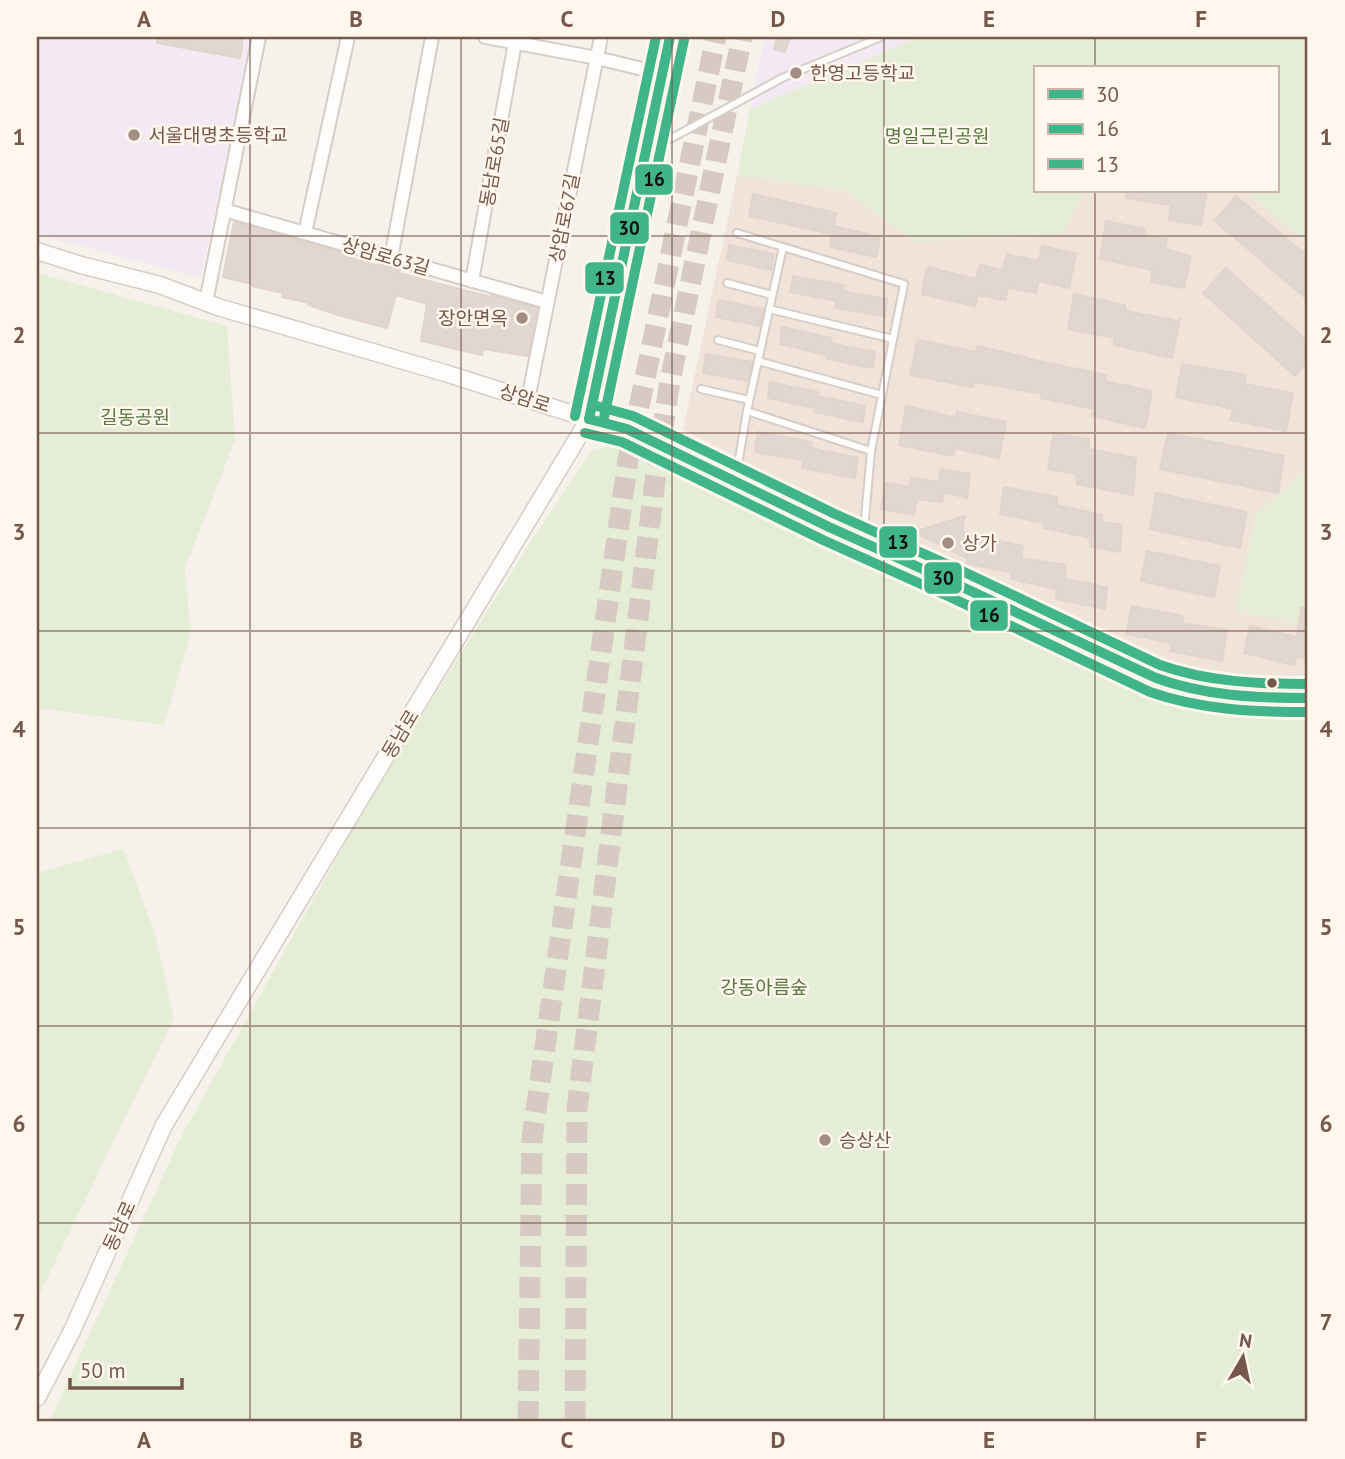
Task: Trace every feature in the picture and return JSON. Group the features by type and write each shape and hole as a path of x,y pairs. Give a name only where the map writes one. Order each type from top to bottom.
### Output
{"main road":[{"name":"동남로","path":"37,1398 72,1331 164,1125 589,419 670,37"},
{"name":"상암로","path":"37,251 160,285 206,302 627,429 829,527 1164,682 1245,698 1308,698"}],"street":[{"path":"206,302 259,37"},
{"path":"305,233 348,37"},
{"path":"391,258 432,37"},
{"path":"485,37 516,40 663,74"},
{"name":"상암로67길","path":"528,399 601,37"},
{"name":"동남로65길","path":"472,281 516,40"},
{"name":"상암로63길","path":"224,210 547,302"}],"lane":[{"path":"646,152 782,78 881,37"},
{"path":"737,233 904,284 871,451 863,541"},
{"path":"736,477 749,400 783,247"},
{"path":"727,283 772,295"},
{"path":"769,309 893,339"},
{"path":"718,340 760,351"},
{"path":"758,362 882,395"},
{"path":"701,389 749,400"},
{"path":"747,411 871,451"}],"shaded area":[{"name":"서울대명초등학교","path":"37,37 254,37 201,278 37,234"},
{"name":"한영고등학교","path":"765,37 919,37 750,109"},
{"path":"737,176 843,190 916,242 1063,233 1084,192 1245,192 1308,243 1308,464 1287,488 1256,514 1237,611 1308,625 1308,678 1202,676 863,521 683,430"}],"green space":[{"name":"명일근린공원","path":"919,37 1308,37 1308,243 1245,192 1278,192 1278,66 1034,66 1034,192 1084,192 1064,233 916,242 843,190 737,176 750,109"},
{"name":"길동공원","path":"37,273 227,326 235,440 185,568 191,633 164,725 37,708"},
{"name":"강동아름숲","path":"615,446 682,466 828,533 1143,691 1217,707 1274,711 1308,710 1308,1422 49,1422 181,1137 364,810 526,549 591,451"},
{"path":"1308,464 1308,625 1236,611 1256,514 1287,488"},
{"path":"123,849 155,933 174,1018 37,1299 37,873"}],"building":[{"path":"158,37 243,37 240,58 157,43"},
{"path":"777,37 790,37 785,52 774,49"},
{"path":"1126,192 1207,192 1201,225 1169,220 1171,205 1126,198"},
{"path":"753,194 836,213 834,226 880,237 876,257 830,247 832,234 749,216"},
{"path":"1236,196 1308,257 1308,300 1215,221"},
{"path":"1106,221 1145,229 1144,235 1167,239 1165,249 1191,256 1184,288 1151,282 1153,270 1100,259"},
{"path":"234,222 344,253 344,256 379,266 379,263 400,269 399,273 537,308 528,356 483,349 482,355 421,341 427,304 396,295 387,328 282,297 283,293 223,277"},
{"path":"729,245 774,254 771,270 727,260"},
{"path":"1042,246 1076,254 1069,288 1039,281 1036,293 1008,288 1005,300 978,295 975,306 922,294 927,267 976,279 980,265 1003,270 1007,254 1039,261"},
{"path":"1226,268 1308,342 1308,361 1295,376 1203,293"},
{"path":"793,276 843,285 842,291 887,299 885,316 835,308 836,301 790,292"},
{"path":"1074,294 1125,305 1126,311 1178,321 1180,318 1172,358 1114,345 1114,338 1068,329"},
{"path":"718,300 763,309 760,326 716,317"},
{"path":"782,327 831,338 830,343 875,352 873,368 827,359 827,355 780,344"},
{"path":"918,340 976,352 978,346 1106,375 1105,381 1152,391 1145,428 1092,416 1094,409 1041,398 1042,394 975,382 973,387 910,375"},
{"path":"706,354 752,362 748,381 703,373"},
{"path":"1182,364 1246,375 1244,384 1293,393 1286,431 1230,420 1233,409 1176,397"},
{"path":"770,382 865,406 863,422 814,412 815,408 768,398"},
{"path":"906,406 956,418 957,412 1006,422 999,458 955,448 953,456 899,445"},
{"path":"758,432 812,442 811,448 858,458 855,478 802,468 803,460 755,452"},
{"path":"1054,433 1089,439 1088,449 1136,458 1133,495 1077,484 1076,474 1048,469"},
{"path":"1168,433 1284,456 1278,493 1160,469"},
{"path":"941,469 970,474 967,498 944,492 942,502 917,499 914,515 881,509 886,483 909,487 911,478 938,482"},
{"path":"1004,487 1057,497 1057,505 1102,515 1102,522 1122,525 1120,552 1090,546 1090,538 1044,528 1045,523 1000,514"},
{"path":"1156,493 1247,512 1240,548 1150,529"},
{"path":"965,516 962,533 1023,546 1021,558 1066,565 1065,579 1107,587 1105,609 1056,599 1057,589 1012,579 1012,572 966,564 967,558 914,532"},
{"path":"1147,551 1220,566 1214,597 1141,581"},
{"path":"1132,606 1183,616 1182,623 1227,630 1222,661 1170,651 1172,643 1126,634"},
{"path":"1301,608 1308,608 1308,659 1297,656 1294,665 1244,653 1250,626 1297,637"}],"tunnel":[{"path":"528,1422 532,1139 628,460 716,37"},
{"path":"575,1422 577,1109 656,473 670,381 742,37"}],"transit line":[{"name":"13","path":"575,416 656,37"},
{"name":"30","path":"589,419 670,37"},
{"name":"16","path":"603,422 684,40"},
{"name":"13","path":"593,405 633,416 835,514 1160,665 1233,681 1308,684"},
{"name":"30","path":"589,419 627,429 829,527 1156,678 1193,689 1231,695 1308,698"},
{"name":"16","path":"585,433 622,442 823,540 1150,692 1189,703 1228,709 1308,712"}],"place":[{"name":"한영고등학교","path":"796,73"},
{"name":"서울대명초등학교","path":"134,135"},
{"name":"장안면옥","path":"522,318"},
{"name":"상가","path":"948,543"},
{"name":"승상산","path":"825,1140"}]}
